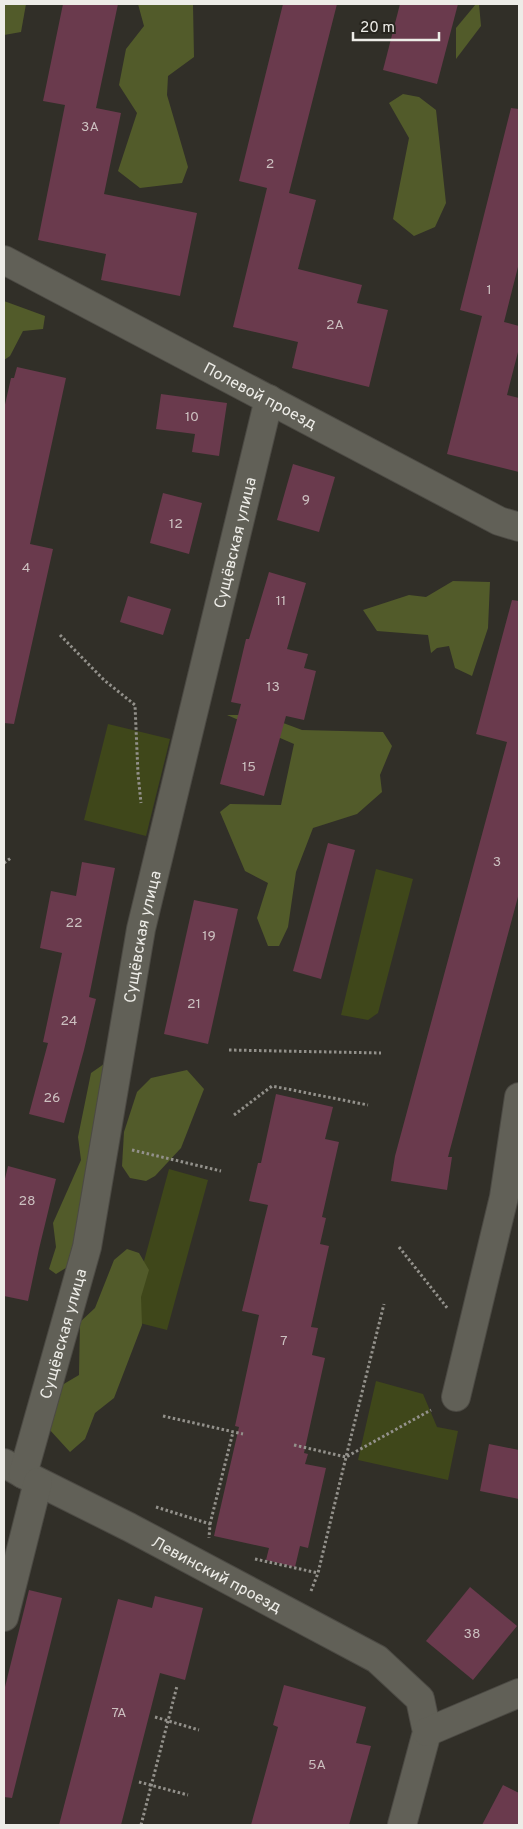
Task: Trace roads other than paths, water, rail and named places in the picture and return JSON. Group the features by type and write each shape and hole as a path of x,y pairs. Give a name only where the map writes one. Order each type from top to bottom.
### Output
{"street":[{"name":"Полевой проезд","path":"4,260 499,521 519,528"},
{"name":"Сущёвская улица","path":"4,1617 22,1473 86,1247 141,929 269,399"},
{"path":"456,1397 504,1197 519,1098"},
{"name":"Левинский проезд","path":"22,1473 129,1527 377,1659 420,1699 427,1732"},
{"path":"402,1825 427,1732 519,1694"}]}
